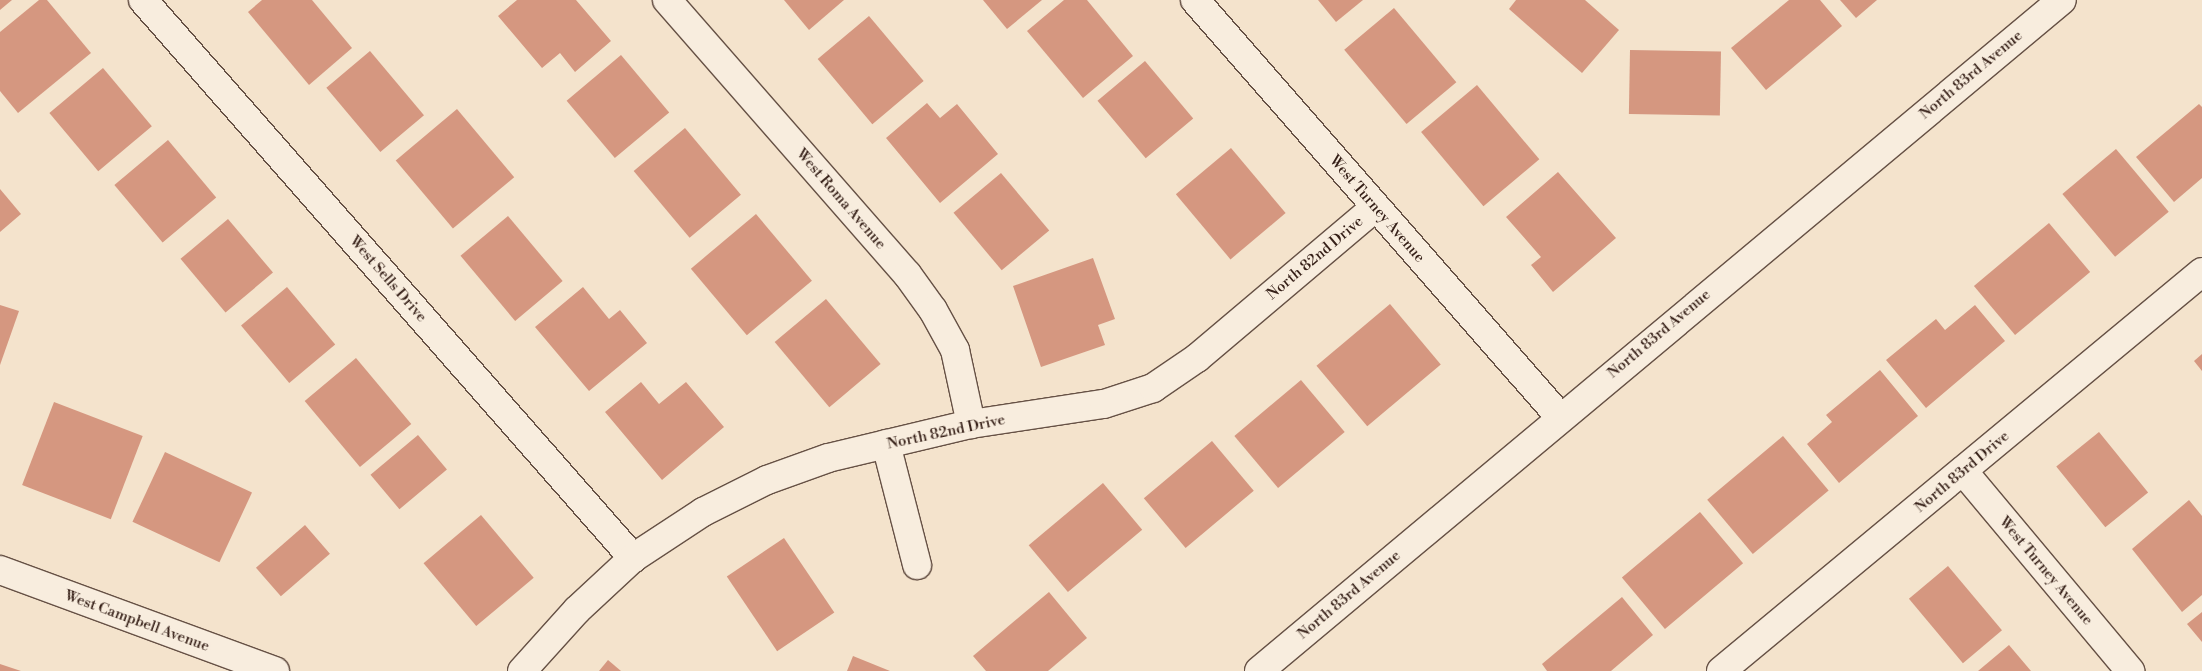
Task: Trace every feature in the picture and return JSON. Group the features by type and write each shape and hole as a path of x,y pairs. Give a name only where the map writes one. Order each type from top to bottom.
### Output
{"street":[{"name":"West Sells Drive","path":"143,0 632,558"},
{"name":"West Roma Avenue","path":"667,0 900,267 927,303 955,350 971,424"},
{"name":"West Turney Avenue","path":"1195,0 1560,418"},
{"name":"North 83rd Avenue","path":"1259,671 2062,0"},
{"name":"North 82nd Drive","path":"522,671 577,610 632,558 703,512 767,480 828,458 971,424 1104,404 1153,388 1197,358 1376,207"},
{"name":"North 83rd Drive","path":"1721,671 2202,272"},
{"path":"886,444 917,565"},
{"name":"West Turney Avenue","path":"1963,471 2130,671"},
{"name":"West Campbell Avenue","path":"0,570 275,671"}],"building":[{"path":"0,0 12,0 0,10"},
{"path":"39,0 47,0 91,53 18,113 0,91 0,32"},
{"path":"262,0 312,0 352,48 309,85 248,12"},
{"path":"517,0 576,0 611,41 575,72 560,53 542,68 498,16"},
{"path":"784,0 844,0 809,30"},
{"path":"983,0 1042,0 1007,29"},
{"path":"1064,0 1087,0 1133,56 1083,98 1027,31"},
{"path":"1318,0 1363,0 1336,22"},
{"path":"1516,0 1585,0 1619,30 1582,73 1509,9"},
{"path":"1789,0 1820,0 1842,26 1766,90 1731,48"},
{"path":"1840,0 1877,0 1856,18"},
{"path":"1394,8 1456,82 1407,124 1344,50"},
{"path":"869,16 924,81 872,124 818,59"},
{"path":"1630,50 1721,52 1720,116 1629,114"},
{"path":"370,51 424,115 380,152 326,88"},
{"path":"621,55 669,112 615,158 567,101"},
{"path":"1145,61 1193,118 1146,158 1098,101"},
{"path":"103,68 152,126 98,171 49,113"},
{"path":"1477,85 1539,159 1483,206 1421,132"},
{"path":"927,103 940,118 957,104 998,154 940,203 886,138"},
{"path":"2199,104 2202,107 2202,178 2174,202 2136,157"},
{"path":"457,109 514,177 453,229 396,160"},
{"path":"685,128 741,195 690,238 634,171"},
{"path":"168,140 216,197 163,242 114,185"},
{"path":"1231,148 1286,213 1230,259 1176,194"},
{"path":"2116,149 2169,212 2115,257 2062,194"},
{"path":"1558,172 1616,238 1553,292 1531,265 1541,257 1506,217"},
{"path":"1001,173 1049,230 1002,270 954,213"},
{"path":"0,189 21,214 0,232"},
{"path":"756,214 812,281 747,335 691,269"},
{"path":"508,216 563,281 515,321 461,256"},
{"path":"228,219 273,273 226,312 181,259"},
{"path":"2049,223 2090,272 2015,335 1974,286"},
{"path":"1093,258 1115,319 1098,325 1105,345 1041,367 1013,286"},
{"path":"287,287 335,344 289,383 241,326"},
{"path":"583,287 609,319 620,310 647,343 589,391 535,327"},
{"path":"826,299 881,364 829,407 775,342"},
{"path":"1390,304 1441,365 1367,426 1316,366"},
{"path":"0,305 19,311 0,365"},
{"path":"1975,305 2005,341 1926,408 1886,360 1936,319 1945,330"},
{"path":"2202,354 2202,371 2194,361"},
{"path":"356,358 411,424 360,467 305,401"},
{"path":"1880,370 1918,416 1839,483 1807,444 1832,422 1826,415"},
{"path":"1301,380 1345,432 1278,488 1234,436"},
{"path":"641,382 659,404 686,382 724,427 662,480 605,412"},
{"path":"54,402 143,436 111,519 22,485"},
{"path":"2099,432 2148,493 2105,527 2056,467"},
{"path":"418,435 447,469 399,509 371,475"},
{"path":"1783,436 1829,490 1753,554 1707,500"},
{"path":"1212,441 1254,491 1186,548 1144,498"},
{"path":"165,452 252,493 219,562 132,522"},
{"path":"1103,483 1142,530 1068,592 1029,545"},
{"path":"2189,500 2202,516 2202,595 2182,612 2132,549"},
{"path":"1700,512 1743,563 1665,629 1622,578"},
{"path":"481,515 534,578 476,626 424,563"},
{"path":"305,525 330,554 281,596 256,568"},
{"path":"784,538 834,613 777,651 727,577"},
{"path":"1948,566 2002,630 1963,663 1909,599"},
{"path":"1049,592 1087,638 1048,671 986,671 973,656"},
{"path":"1622,597 1653,635 1611,671 1547,671 1542,664"},
{"path":"2202,612 2202,642 2187,624"},
{"path":"2009,645 2031,671 1978,671"},
{"path":"853,656 890,671 847,671"},
{"path":"608,660 621,671 599,671"},
{"path":"0,664 21,671 0,671"}]}
